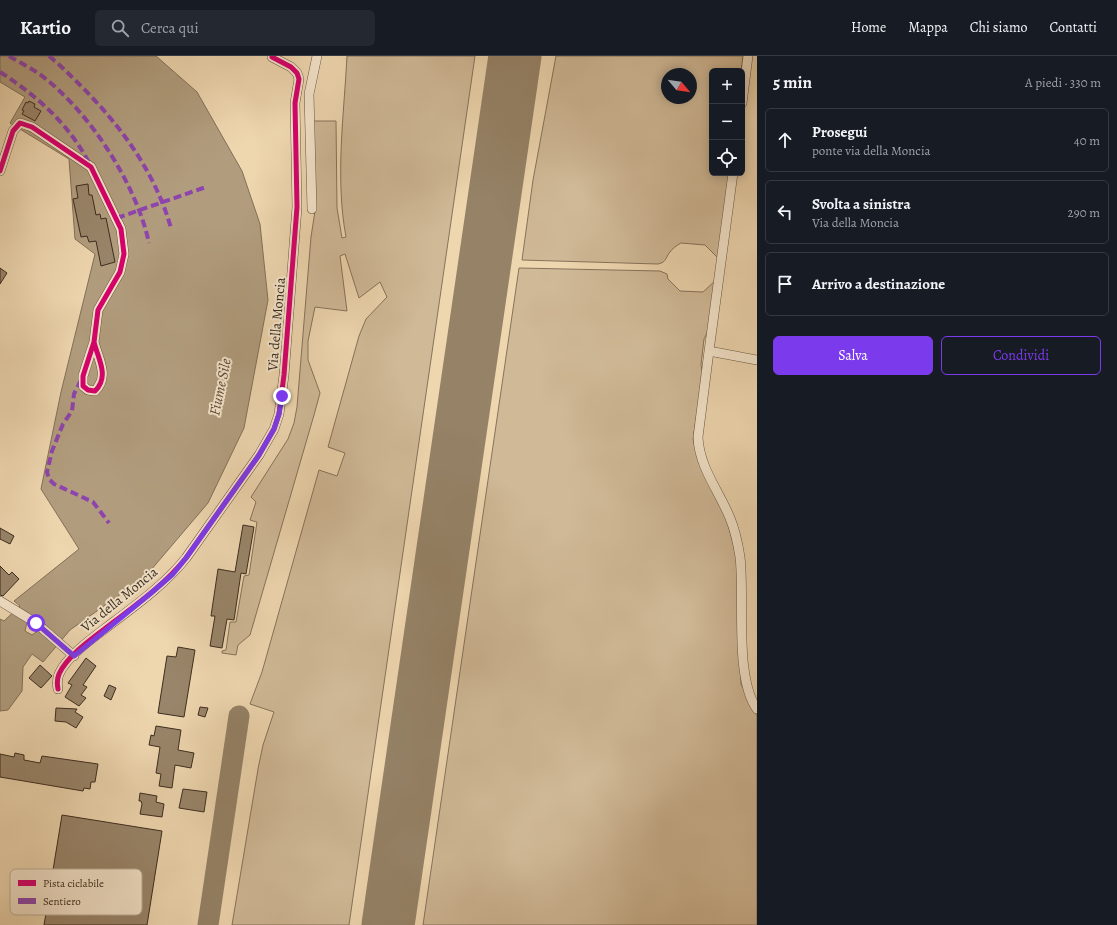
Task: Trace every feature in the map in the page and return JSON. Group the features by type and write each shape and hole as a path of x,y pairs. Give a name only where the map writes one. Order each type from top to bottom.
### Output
{"street":[{"path":"312,209 309,94 317,56"},
{"path":"745,80 748,56"},
{"name":"Via della Moncia","path":"58,689 57,682 59,675 74,656 150,594 179,567 226,504 259,455 274,429 279,414 284,375 297,207 295,103 299,79 297,73 291,67 272,57"},
{"path":"0,171 13,130 20,124 32,127 91,167 117,218 121,229 124,254 120,272 98,310 94,342"},
{"path":"733,176 698,437 699,449 706,469 730,518 738,548 741,575 744,678 751,702 757,709"},
{"path":"709,351 757,360"},
{"path":"0,601 10,609 33,621 74,656"}],"shaded area":[{"path":"347,56 475,56 349,925 232,925 258,769 263,745 274,712 250,704 262,672 319,470 337,476 345,453 328,447 359,336 366,319 387,297 380,282 359,298 345,254 340,256 347,311 315,307 308,341 308,360 320,393 250,635 238,645 236,655 222,653 222,651 226,650 230,622 236,622 244,576 249,575 257,522 250,520 256,502 251,497 288,439 294,423 297,407 311,237 315,211 313,121 336,121 337,208 342,238 346,237 341,192 341,146"},
{"path":"556,56 743,56 741,68 709,68 709,176 729,176 718,258 705,245 681,243 668,254 664,261 658,264 522,260 533,180"},
{"path":"519,268 660,271 667,274 668,279 680,291 703,292 716,280 709,329 704,339 701,365 703,375 693,439 699,463 725,514 737,560 741,684 757,716 757,925 423,925"}],"water":[{"name":"Fiume Sile","path":"0,56 156,56 197,92 242,171 260,224 268,300 244,428 208,503 145,577 70,630 43,662 32,654 23,667 22,691 8,710 0,711 0,619 4,621 20,606 14,601 79,549 41,489 61,392 95,254 75,239 69,159 10,123 25,97 0,82","holes":["36,617 46,625 32,635 25,631 27,622"]}],"building":[{"path":"29,101 35,104 34,107 41,111 35,121 22,114 24,111 22,110 26,102 28,103"},
{"path":"88,184 89,195 92,195 96,215 100,214 101,219 106,218 115,262 101,266 96,241 89,242 87,236 81,237 73,199 78,198 76,186"},
{"path":"0,268 7,273 0,284"},
{"path":"243,525 254,527 246,574 241,573 234,620 227,619 222,648 210,646 215,616 211,616 218,569 235,572"},
{"path":"0,528 14,536 10,544 0,539"},
{"path":"0,566 9,575 12,572 19,579 3,596 0,595"},
{"path":"178,647 195,650 184,717 158,713 167,656 176,657"},
{"path":"86,658 96,666 83,685 87,687 81,695 86,698 79,706 65,697 72,685 68,683"},
{"path":"40,665 52,676 41,688 29,678"},
{"path":"109,685 116,688 111,700 104,696"},
{"path":"200,707 208,708 205,717 198,715"},
{"path":"56,708 77,709 75,712 83,717 76,728 66,722 55,721"},
{"path":"156,726 181,730 178,750 194,753 191,768 175,765 172,788 159,786 161,774 156,773 160,747 149,745 151,735 154,736"},
{"path":"15,753 24,755 24,760 40,763 42,756 98,764 95,782 91,782 90,789 84,788 83,791 0,777 0,754 14,757"},
{"path":"183,789 207,792 204,812 179,808"},
{"path":"140,793 157,796 156,802 164,804 162,817 140,814 142,804 141,801 139,801"},
{"path":"62,815 162,831 147,925 44,925 46,915 142,915 142,869 53,869"}],"taxiway":[{"path":"208,925 239,716"}],"runway":[{"path":"388,925 515,56"}],"marked path":[{"path":"9,56 38,73 57,88 75,106 92,127 121,172 133,196 143,220 149,243"},
{"path":"49,56 95,101 123,133 146,169 156,188 171,228"},
{"path":"0,72 27,91 62,123 81,149 89,163"},
{"path":"117,218 206,187"},
{"path":"81,380 74,394 72,411 63,424 52,451 47,472 49,479 54,484 93,502 109,523"}],"cycle path":[{"path":"58,689 57,682 59,674 69,659 152,592 170,576 186,558 259,455 274,429 279,414 284,375 297,207 295,103 299,79 297,73 291,67 272,57"},
{"path":"0,171 13,131 20,123 32,127 91,167 121,229 124,254 120,272 98,310 94,342 83,376 83,386 88,390 95,391 102,379 102,367 94,342"}],"route":[{"path":"36,623 74,656 95,636 150,594 173,574 226,504 259,455 274,429 279,414 282,396"}]}
